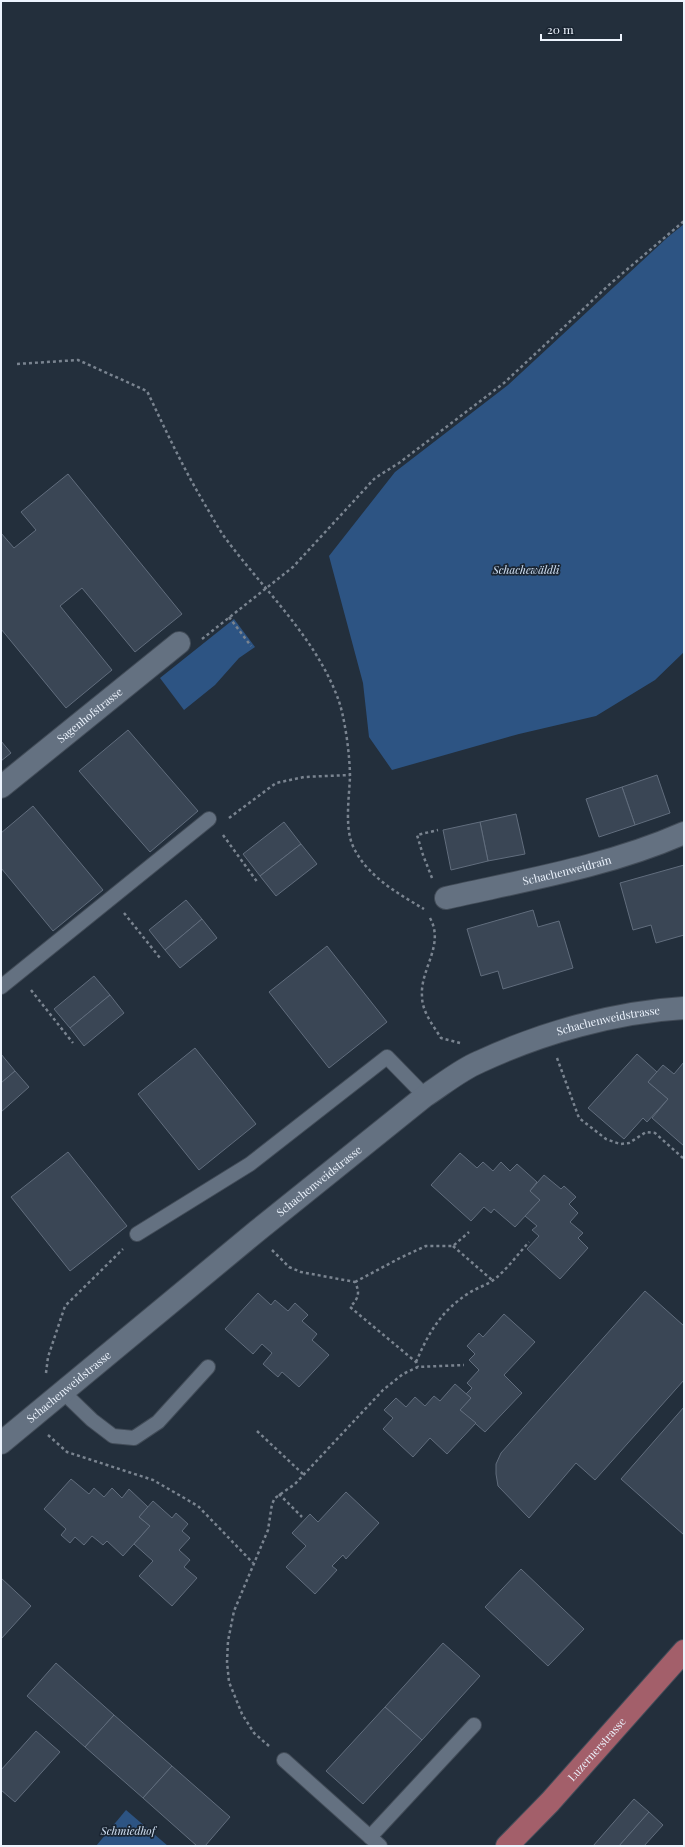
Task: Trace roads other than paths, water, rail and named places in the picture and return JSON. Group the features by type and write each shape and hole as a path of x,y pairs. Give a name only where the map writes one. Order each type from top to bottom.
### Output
{"main road":[{"name":"Luzernerstrasse","path":"507,1846 550,1802 684,1651"}],"street":[{"name":"Sagenhofstrasse","path":"1,787 189,643"},
{"name":"Schachenweidrain","path":"446,898 582,867 653,846 684,833"},
{"name":"Schachenweidstrasse","path":"1,1443 31,1420 258,1231 425,1096 477,1062 558,1032 623,1015 684,1008"}],"lane":[{"path":"1,987 113,898 213,823"},
{"path":"137,1234 250,1164 387,1057 425,1096"},
{"path":"63,1392 92,1420 113,1436 134,1438 158,1422 208,1367"},
{"path":"284,1760 375,1841 474,1725"}],"park label":[{"name":"Schachewäldli","path":"526,570"},
{"name":"Schmiedhof","path":"128,1831"}]}
